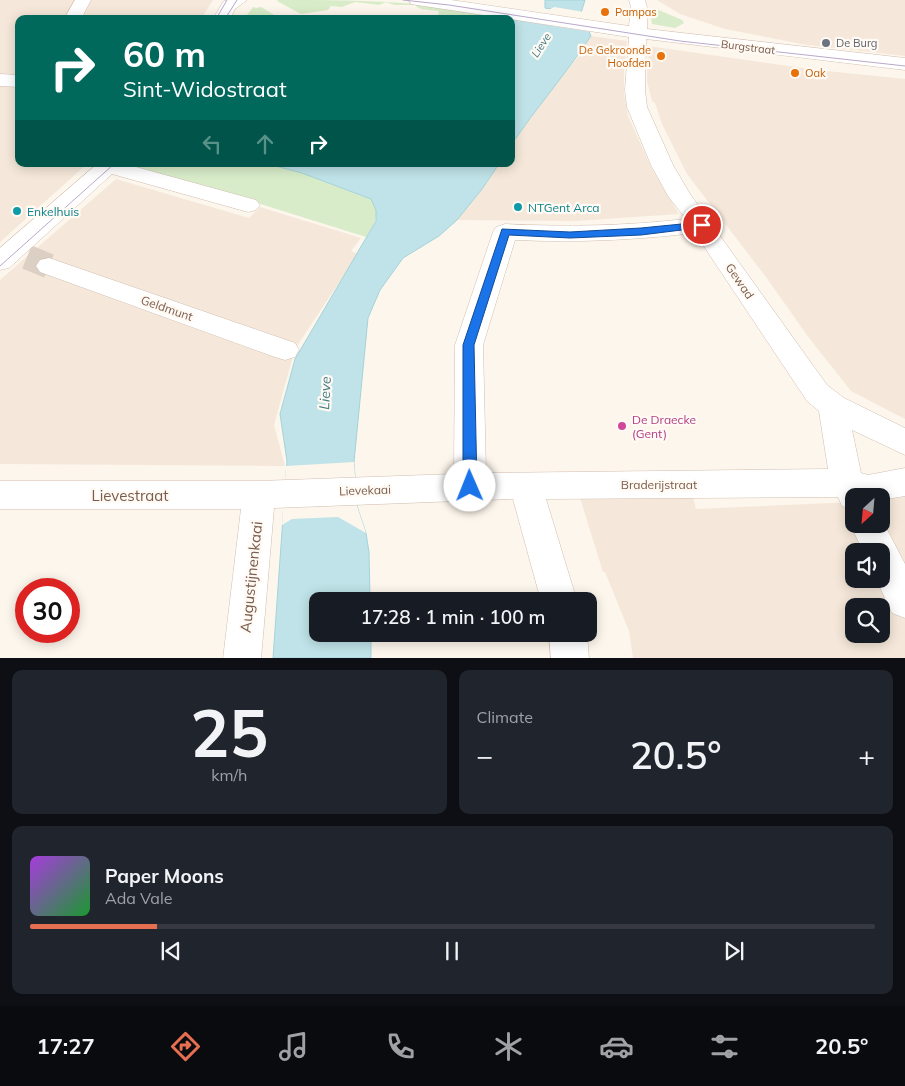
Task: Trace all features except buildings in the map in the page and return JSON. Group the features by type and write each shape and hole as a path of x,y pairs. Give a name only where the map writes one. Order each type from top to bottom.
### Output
{"street":[{"path":"74,15 83,0"},
{"path":"223,15 229,6 239,0"},
{"name":"Burgstraat","path":"417,0 638,33 905,64"},
{"name":"Gewad","path":"637,0 639,7 635,90 637,107 662,165 680,196 702,225 817,393 833,406 905,442"},
{"path":"0,80 15,81"},
{"name":"Geldmunt","path":"107,167 18,257 285,350"},
{"name":"Geldmunt","path":"116,167 248,205"},
{"path":"470,486 468,345 505,232 570,235 641,232 702,225"},
{"path":"833,406 851,488"},
{"path":"877,488 905,482"},
{"name":"Lievekaai","path":"272,494 470,486"},
{"name":"Braderijstraat","path":"470,486 519,497 845,490"},
{"name":"Lievestraat","path":"0,495 272,494"},
{"name":"Augustijnenkaai","path":"242,658 272,494"},
{"path":"519,497 556,592"},
{"path":"890,570 905,601"},
{"path":"569,642 570,658"}],"shaded area":[{"path":"0,0 213,0 204,15 15,15 15,167 84,167 0,242"},
{"path":"657,0 905,0 905,56 807,45 725,29 680,14"},
{"path":"591,36 627,41 624,94 628,116 652,169 679,214 576,221 457,220 497,167 515,167 515,139 577,58"},
{"path":"648,46 817,70 905,79 905,419 851,391 809,338 766,277 687,174 662,124 655,103 652,101 647,81"},
{"path":"116,179 249,218 260,207 361,238 351,251 358,254 295,349 274,425 285,466 0,464 0,280"},
{"path":"691,489 696,509 845,502 845,533 890,533 890,498 905,496 905,658 633,658 629,631 605,572 603,572 580,498"}],"green space":[{"path":"330,0 386,2 379,5 355,2 342,7 331,6 328,10 301,14 277,1"},
{"path":"387,2 416,4 487,15 438,15 438,11 423,9 415,5 394,5"},
{"path":"253,7 261,7 274,15 247,15"},
{"path":"654,8 682,20 684,23 675,28 652,24 650,10"},
{"path":"139,167 279,167 302,173 371,199 376,209 376,218 366,237 238,197 143,171"}],"water":[{"name":"Lieve","path":"545,0 585,0 581,13 591,36 515,140 515,20 550,25 556,10 545,8"},
{"name":"Lieve","path":"279,167 497,167 457,220 439,236 403,258 380,290 368,318 354,462 357,506 366,533 369,552 370,592 309,592 309,642 371,642 371,658 273,658 287,461 280,414 295,359 376,221 376,210 371,199 302,173"}],"pier":[{"path":"554,7 584,12 592,32 528,22 552,16 553,12 547,11"},
{"path":"354,462 357,506 366,533 338,517 292,519 282,525 286,466"}],"tunnel":[{"path":"27,257 49,266"}],"tram line":[{"path":"218,15 227,0"},
{"path":"228,15 237,0"},
{"path":"403,0 513,15"},
{"path":"515,15 680,41 905,66"},
{"path":"0,266 111,167"}],"place":[{"name":"Pampas","path":"605,12"},
{"name":"De Burg","path":"826,43"},
{"name":"De Gekroonde Hoofden","path":"661,56"},
{"name":"Oak","path":"795,73"},
{"name":"NTGent Arca","path":"518,207"},
{"name":"Enkelhuis","path":"17,211"},
{"name":"De Draecke (Gent)","path":"622,426"}],"route":[{"path":"470,486 468,345 505,232 570,235 641,232 702,225"}]}
